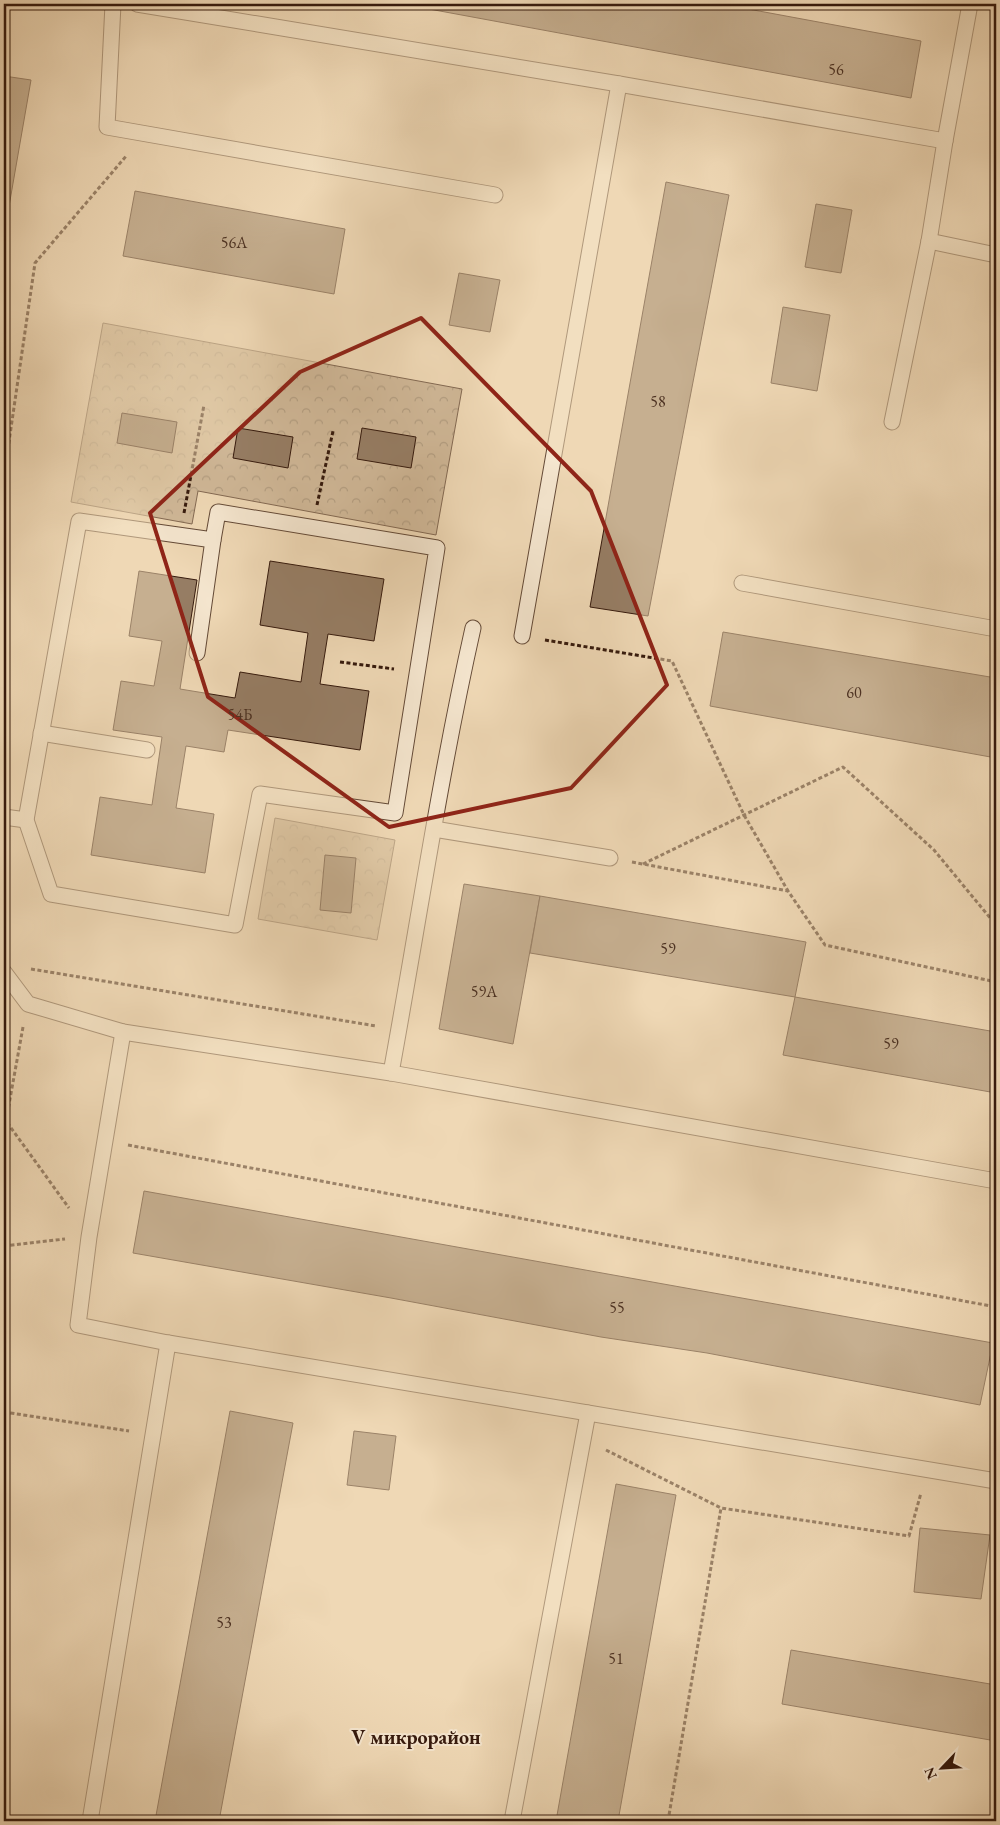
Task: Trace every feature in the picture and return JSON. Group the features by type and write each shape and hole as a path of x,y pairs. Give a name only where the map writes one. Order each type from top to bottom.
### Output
{"lane":[{"path":"112,4 107,127 495,195"},
{"path":"137,4 945,140"},
{"path":"892,422 929,241 970,4"},
{"path":"522,636 619,84"},
{"path":"929,241 996,254"},
{"path":"197,653 218,512 437,548 395,814 260,794 234,925 51,894 26,820 79,521 213,540"},
{"path":"742,583 996,629"},
{"path":"391,1073 434,829 462,680 474,628"},
{"path":"41,733 147,750"},
{"path":"4,817 26,820"},
{"path":"434,829 610,858"},
{"path":"4,972 28,1004 123,1032 391,1073 996,1181"},
{"path":"123,1032 89,1237 78,1325 168,1342 996,1481"},
{"path":"90,1821 168,1342"},
{"path":"512,1821 588,1413"}],"path":[{"path":"4,476 35,263 145,134"},
{"path":"180,536 204,405"},
{"path":"312,528 333,430"},
{"path":"522,636 672,661 744,815 788,891 824,945 996,982"},
{"path":"642,864 843,768 934,850 996,926"},
{"path":"610,858 788,891"},
{"path":"23,968 399,1030"},
{"path":"4,1149 5,1120 28,1004"},
{"path":"4,1246 89,1237 5,1120"},
{"path":"105,1141 996,1307"},
{"path":"4,1412 153,1435"},
{"path":"583,1439 721,1508 909,1536 927,1470"},
{"path":"668,1821 721,1508"}],"highlighted area":[{"path":"421,318 591,491 667,685 571,788 389,827 208,697 150,513 300,372"}],"green space":[{"path":"103,323 462,389 436,535 198,491 192,524 71,502"},
{"path":"275,818 395,840 377,940 258,919"}],"building":[{"path":"402,4 721,4 921,41 911,98"},
{"path":"4,76 31,80 4,235"},
{"path":"666,182 729,195 648,616 590,607"},
{"path":"135,191 345,229 334,294 123,256"},
{"path":"816,204 852,210 841,273 805,267"},
{"path":"459,273 500,280 490,332 449,325"},
{"path":"783,307 830,315 817,391 771,383"},
{"path":"122,413 177,422 172,453 117,443"},
{"path":"238,428 293,437 288,468 233,458"},
{"path":"362,428 416,437 411,468 357,459"},
{"path":"270,561 384,579 374,641 328,634 320,684 369,691 360,750 228,730 224,752 186,746 176,808 214,814 205,873 91,855 100,797 152,805 162,737 113,730 121,681 154,686 162,641 129,636 139,571 197,580 180,689 235,698 240,672 301,682 308,633 260,625"},
{"path":"723,632 996,678 996,758 710,706"},
{"path":"325,855 356,858 351,913 320,910"},
{"path":"464,884 540,896 513,1044 439,1029"},
{"path":"540,896 806,942 795,997 530,953"},
{"path":"795,997 996,1032 996,1093 783,1055"},
{"path":"144,1191 993,1343 980,1405 707,1353 601,1337 133,1253"},
{"path":"230,1411 293,1423 219,1821 155,1821"},
{"path":"354,1431 396,1436 389,1490 347,1485"},
{"path":"616,1484 676,1495 618,1821 556,1821"},
{"path":"920,1528 990,1535 981,1599 914,1592"},
{"path":"791,1650 996,1685 996,1741 782,1704"}],"district":[{"name":"V микрорайон","path":"416,1737"}]}
